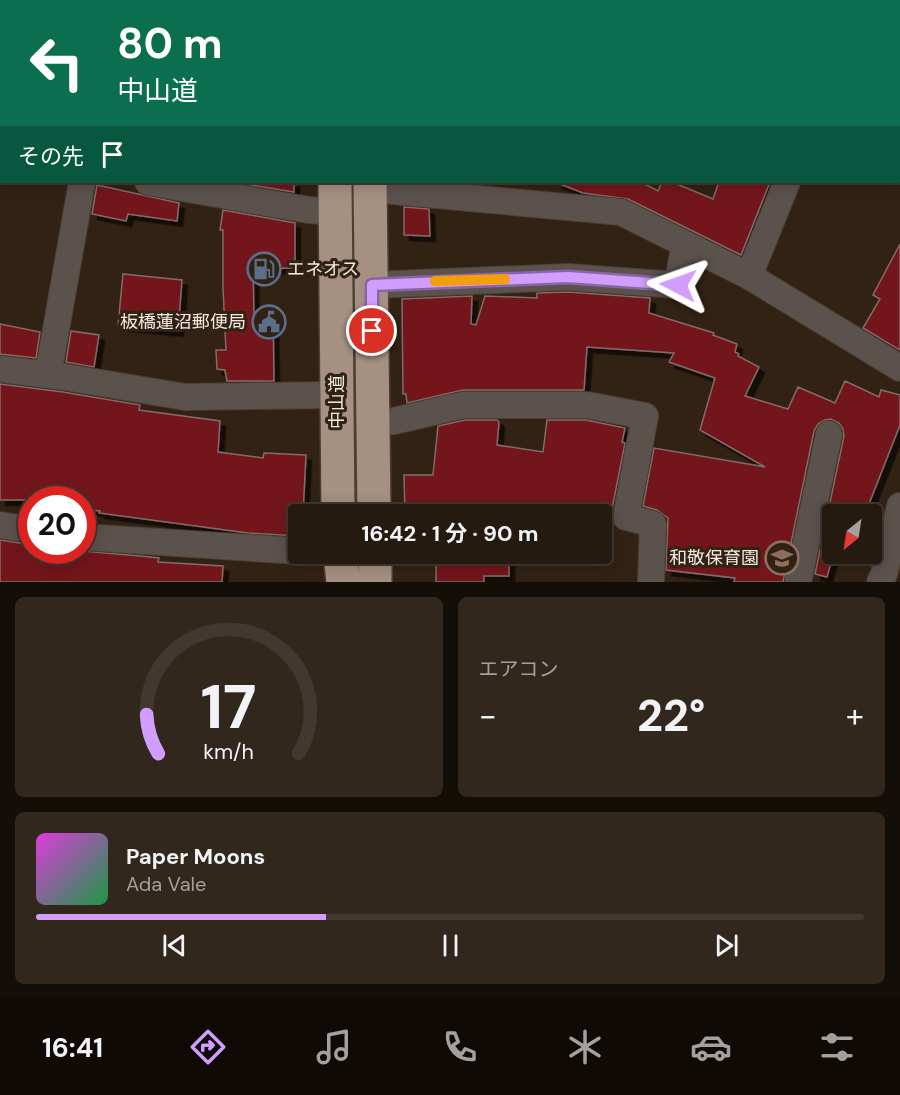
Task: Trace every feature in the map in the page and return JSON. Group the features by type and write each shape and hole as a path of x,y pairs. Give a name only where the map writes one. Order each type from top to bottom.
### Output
{"highway":[{"name":"中山道","path":"370,185 374,504"},
{"name":"中山道","path":"335,197 338,504"},
{"path":"341,564 343,582"},
{"path":"375,564 375,582"}],"street":[{"path":"48,375 82,183"},
{"path":"154,183 309,210 335,197"},
{"path":"748,276 787,183"},
{"path":"370,185 621,212 748,276 900,368"},
{"path":"372,285 568,277 678,285 685,244"},
{"path":"0,369 185,397 337,395"},
{"path":"373,424 463,405 587,405 645,416 626,517 653,524 651,582"},
{"path":"798,582 829,434"},
{"path":"879,582 884,574 900,506"},
{"path":"0,525 18,528"},
{"path":"96,538 288,551"}],"building":[{"path":"239,183 294,183 294,192"},
{"path":"558,183 643,183 658,191 662,183 674,183 713,199 719,183 770,183 741,255 628,199 583,193"},
{"path":"97,185 179,203 177,221 128,214 126,221 92,214"},
{"path":"404,207 429,209 430,236 404,235"},
{"path":"223,210 295,223 295,268 253,269 254,315 273,315 274,381 227,381 225,370 217,369 216,350 226,350 223,230 220,230"},
{"path":"900,244 900,350 863,328 880,299 873,295"},
{"path":"123,274 182,280 178,331 118,325"},
{"path":"568,292 650,298 649,313 714,333 713,335 737,344 735,352 739,354 738,356 759,367 745,396 788,409 798,387 835,403 845,381 879,397 881,390 900,395 900,425 869,504 830,504 844,436 839,423 831,419 825,420 818,424 814,431 783,582 734,582 735,578 666,570 668,518 657,510 643,506 654,448 765,467 700,430 715,378 669,362 674,353 587,347 584,390 463,390 407,403 406,394 403,394 402,299 472,296 471,324 476,325 485,296 537,298 537,293"},
{"path":"0,324 40,332 36,358 0,354"},
{"path":"71,331 99,335 94,367 66,362"},
{"path":"0,384 140,405 139,410 220,421 218,452 263,458 264,453 306,455 304,504 288,504 288,535 248,533 99,513 100,511 96,511 96,486 18,486 18,500 0,500"},
{"path":"465,420 497,420 499,422 497,445 543,452 547,420 586,420 625,428 622,442 625,443 612,509 612,504 405,504 404,475 433,475 438,426"},
{"path":"0,540 18,543 18,564 96,564 96,552 159,558 158,562 223,566 222,582 0,582"},
{"path":"822,541 822,564 831,564 827,577 815,574"},
{"path":"436,564 509,564 509,576 484,576 484,582 436,582"}],"slow traffic":[{"path":"435,281 505,279"}],"place":[{"name":"エネオス","path":"264,269"},
{"name":"板橋蓮沼郵便局","path":"269,322"},
{"name":"和敬保育園","path":"782,558"}],"route":[{"path":"372,331 372,285 568,277 678,285"}]}
